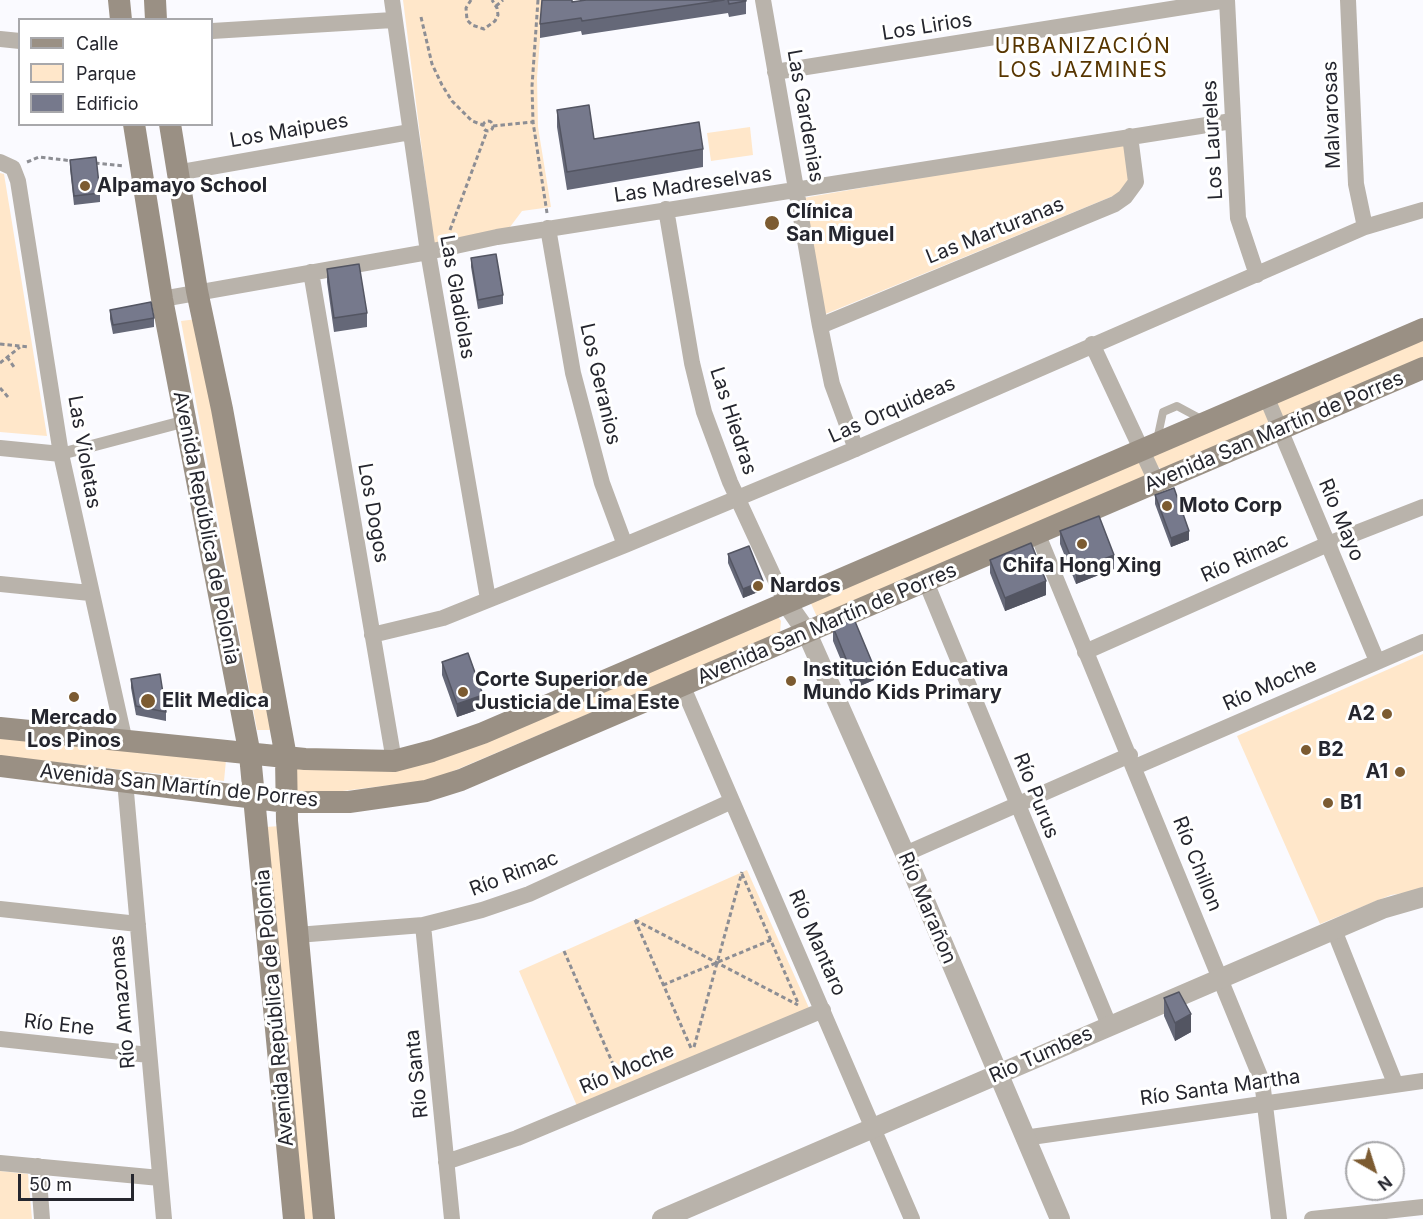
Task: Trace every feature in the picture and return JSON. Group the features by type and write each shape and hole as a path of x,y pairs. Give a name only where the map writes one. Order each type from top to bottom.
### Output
{"main road":[{"path":"119,0 121,18"},
{"path":"155,0 156,18"},
{"name":"Avenida República de Polonia","path":"134,126 162,299 250,755 294,1219"},
{"name":"Avenida República de Polonia","path":"170,126 197,291 224,421 286,757 297,934 324,1219"},
{"name":"Avenida San Martín de Porres","path":"0,728 286,757 394,761 432,751 483,733 785,601 1423,329"},
{"name":"Avenida San Martín de Porres","path":"0,766 287,802 360,801 391,798 435,789 1038,535 1423,368"}],"street":[{"name":"Las Gladiolas","path":"392,0 410,132 436,251 488,599"},
{"name":"Las Gardenias","path":"763,0 832,384 856,448"},
{"name":"Los Lirios","path":"775,72 1227,0"},
{"name":"Los Laureles","path":"1227,0 1238,218 1257,275"},
{"name":"Malvarosas","path":"1348,0 1356,184 1365,227"},
{"path":"213,31 393,20"},
{"path":"0,39 18,41"},
{"name":"Las Madreselvas","path":"162,299 197,291 436,251 548,228 797,191 1232,121"},
{"name":"Los Maipues","path":"176,172 410,132"},
{"name":"Las Marturanas","path":"820,326 1115,204 1136,182 1130,136"},
{"name":"Las Violetas","path":"6,165 18,181 62,454 90,593 125,742"},
{"name":"Las Hiedras","path":"666,209 692,363 704,412 737,498 785,601"},
{"name":"Las Orquideas","path":"372,635 443,618 625,545 856,448 1365,227 1423,210"},
{"name":"Los Geranios","path":"548,228 573,373 602,483 625,545"},
{"name":"Los Dogos","path":"311,273 394,761"},
{"path":"1092,344 1149,446 1157,483"},
{"name":"Río Mayo","path":"1266,396 1377,661"},
{"path":"0,448 62,454 186,421"},
{"name":"Río Rimac","path":"1086,652 1328,544 1423,507"},
{"name":"Río Chillon","path":"1038,535 1262,1081 1279,1219"},
{"name":"Río Purus","path":"926,582 1109,1025"},
{"path":"0,584 90,593"},
{"name":"Río Marañon","path":"785,601 806,632 905,854 1060,1219"},
{"name":"Río Moche","path":"905,854 1017,806 1423,642"},
{"name":"Río Mantaro","path":"682,685 912,1219"},
{"name":"Río Amazonas","path":"125,781 164,1219"},
{"name":"Río Rimac","path":"297,934 423,925 482,910 529,894 732,801"},
{"name":"Rio Tumbes","path":"662,1219 1382,909 1423,897"},
{"path":"0,909 138,924"},
{"name":"Río Santa","path":"423,925 452,1219"},
{"path":"1334,930 1395,1083"},
{"name":"Río Moche","path":"446,1161 517,1138 823,1010"},
{"name":"Río Ene","path":"0,1040 149,1055"},
{"name":"Río Santa Martha","path":"1024,1138 1395,1083 1423,1081"},
{"path":"0,1163 160,1178"},
{"path":"38,1166 42,1219"},
{"path":"1312,1219 1423,1207"}],"path":[{"path":"470,0 466,8 467,20 477,28 484,28 495,21 498,15 492,0"},
{"path":"496,6 503,0"},
{"path":"538,0 532,86 534,122 548,228"},
{"path":"421,17 432,63 442,85 452,101 472,122 483,125 487,131"},
{"path":"483,125 489,121 493,126"},
{"path":"436,251 487,131 493,126 534,122"},
{"path":"6,165 39,157 141,168"},
{"path":"0,344 30,347"},
{"path":"0,363 21,346"},
{"path":"7,357 14,367"},
{"path":"0,388 8,397"},
{"path":"717,963 693,1052 635,920 717,963 799,1006 742,872 717,963"},
{"path":"663,985 771,940"},
{"path":"564,951 621,1082"}],"green space":[{"path":"403,0 543,0 537,78 538,127 551,207 522,211 507,231 434,245"},
{"path":"750,127 753,155 711,161 707,133"},
{"path":"1123,143 1131,156 1128,183 1118,194 823,315 803,198"},
{"path":"0,173 4,174 47,436 0,432"},
{"path":"197,319 275,730 257,730 181,321"},
{"path":"1423,339 1423,359 1161,469 1155,464 1153,456"},
{"path":"1135,458 1143,465 1146,477 817,617 809,599"},
{"path":"776,614 781,621 780,633 432,780 310,795 300,794 293,786 294,773 298,767 387,766"},
{"path":"1423,654 1423,890 1391,895 1320,924 1237,736"},
{"path":"0,735 226,760 224,781 0,756"},
{"path":"281,826 315,1219 300,1219 265,827"},
{"path":"747,870 809,1008 577,1106 519,971"},
{"path":"0,1171 28,1174 32,1219 0,1219"}],"building":[{"path":"542,0 572,0 572,2 586,0 724,0 582,21 581,18 540,24"},
{"path":"728,0 746,0 746,1 729,4"},
{"path":"589,105 594,139 699,122 703,149 567,172 557,110"},
{"name":"Alpamayo School","path":"96,157 100,193 74,196 70,160"},
{"path":"496,254 503,295 478,300 471,258"},
{"path":"359,264 367,313 334,318 327,269"},
{"path":"151,302 154,318 113,325 110,310"},
{"path":"1174,488 1189,531 1171,538 1155,495"},
{"path":"1099,516 1114,555 1076,570 1060,531"},
{"path":"1031,543 1046,581 1005,598 990,560"},
{"path":"749,546 763,581 743,589 728,554"},
{"path":"854,619 874,667 853,676 833,627"},
{"name":"Corte Superior de Justicia de Lima Este","path":"468,653 483,695 457,704 442,662"},
{"name":"Elit Medica","path":"160,674 166,712 136,706 131,679"},
{"path":"1179,992 1191,1014 1175,1023 1164,998"}],"place":[{"name":"Alpamayo School","path":"85,186"},
{"name":"Clínica San Miguel","path":"772,223"},
{"name":"Moto Corp","path":"1167,506"},
{"name":"Chifa Hong Xing","path":"1082,544"},
{"name":"Nardos","path":"758,586"},
{"name":"Institución Educativa Mundo Kids Primary","path":"791,681"},
{"name":"Corte Superior de Justicia de Lima Este","path":"463,692"},
{"name":"Mercado Los Pinos","path":"74,697"},
{"name":"Elit Medica","path":"148,701"},
{"name":"A2","path":"1387,714"},
{"name":"B2","path":"1306,750"},
{"name":"A1","path":"1400,772"},
{"name":"B1","path":"1328,803"}],"district":[{"name":"URBANIZACIÓN LOS JAZMINES","path":"1083,59"}]}
